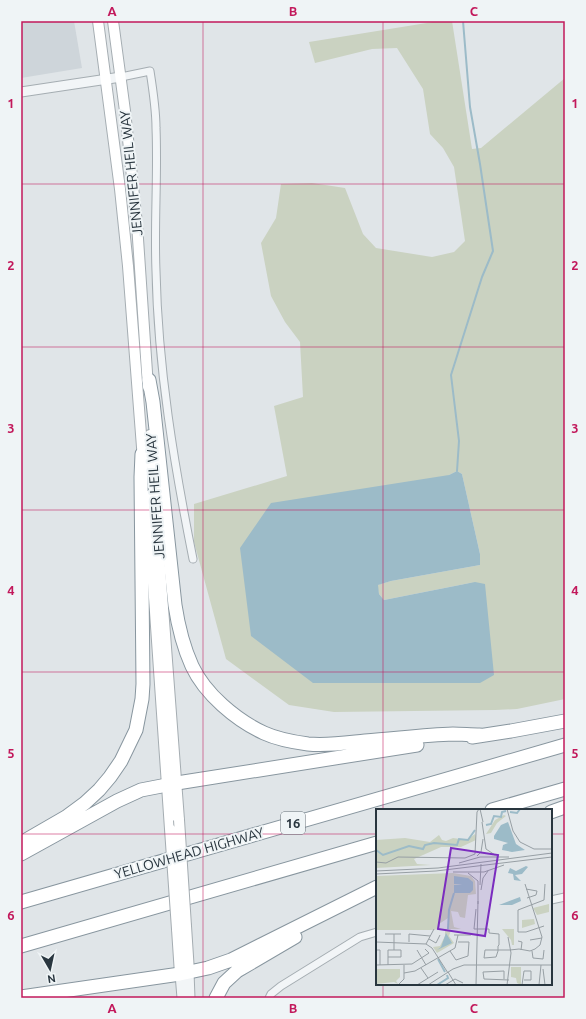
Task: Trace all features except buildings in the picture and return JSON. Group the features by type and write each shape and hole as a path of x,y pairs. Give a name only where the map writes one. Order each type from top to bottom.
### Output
{"highway":[{"path":"149,380 153,402 174,604 183,641 192,666 204,685 219,702 238,718 264,733 307,744 329,744 453,734 480,735"},
{"path":"21,844 66,817 100,790 121,761 136,730 142,699 143,684 142,454"},
{"path":"21,854 117,801 141,790 565,721"},
{"name":"YELLOWHEAD HIGHWAY","path":"21,902 565,744"},
{"path":"495,809 565,789"},
{"path":"552,812 565,807"},
{"path":"21,946 376,843"},
{"path":"21,997 184,973 208,968 231,960 376,888"},
{"path":"216,998 224,983 237,971 376,888"}],"main road":[{"name":"JENNIFER HEIL WAY","path":"98,21 120,189 128,266 142,454 146,476 172,784 179,820 182,927"},
{"name":"JENNIFER HEIL WAY","path":"113,21 121,77 137,224 149,380 149,410 172,784"},
{"path":"172,784 170,829 182,927 184,973"}],"street":[{"name":"JENNIFER HEIL WAY","path":"121,77 150,71 155,102 157,180 156,271 160,351 173,449 193,559"},
{"path":"21,92 121,77"},
{"path":"552,900 565,897"},
{"path":"269,998 271,994 281,986 360,937 376,932"},
{"path":"182,998 184,973"},
{"path":"184,973 190,998"}],"shaded area":[{"path":"21,21 74,21 82,68 21,78"}],"green space":[{"path":"439,21 452,21 472,149 481,148 565,78 565,699 517,709 334,712 289,705 226,659 194,542 194,504 287,476 274,406 303,397 300,342 285,322 271,296 261,243 276,218 281,184 312,183 345,188 363,234 376,248 432,257 454,252 465,241 454,167 443,148 430,134 423,89 397,48 372,49 315,63 309,42","holes":["457,471 462,474 480,554 480,565 391,581 377,585 379,594 384,600 475,582 251,636 449,475"]}],"water":[{"path":"457,471 462,474 480,554 480,565 391,581 378,585 379,594 384,600 475,582 485,584 494,675 480,683 313,683 251,636 240,548 271,503 449,475"}],"waterway":[{"path":"457,471 459,441 451,375 482,277 493,251 470,107 463,21"}]}
